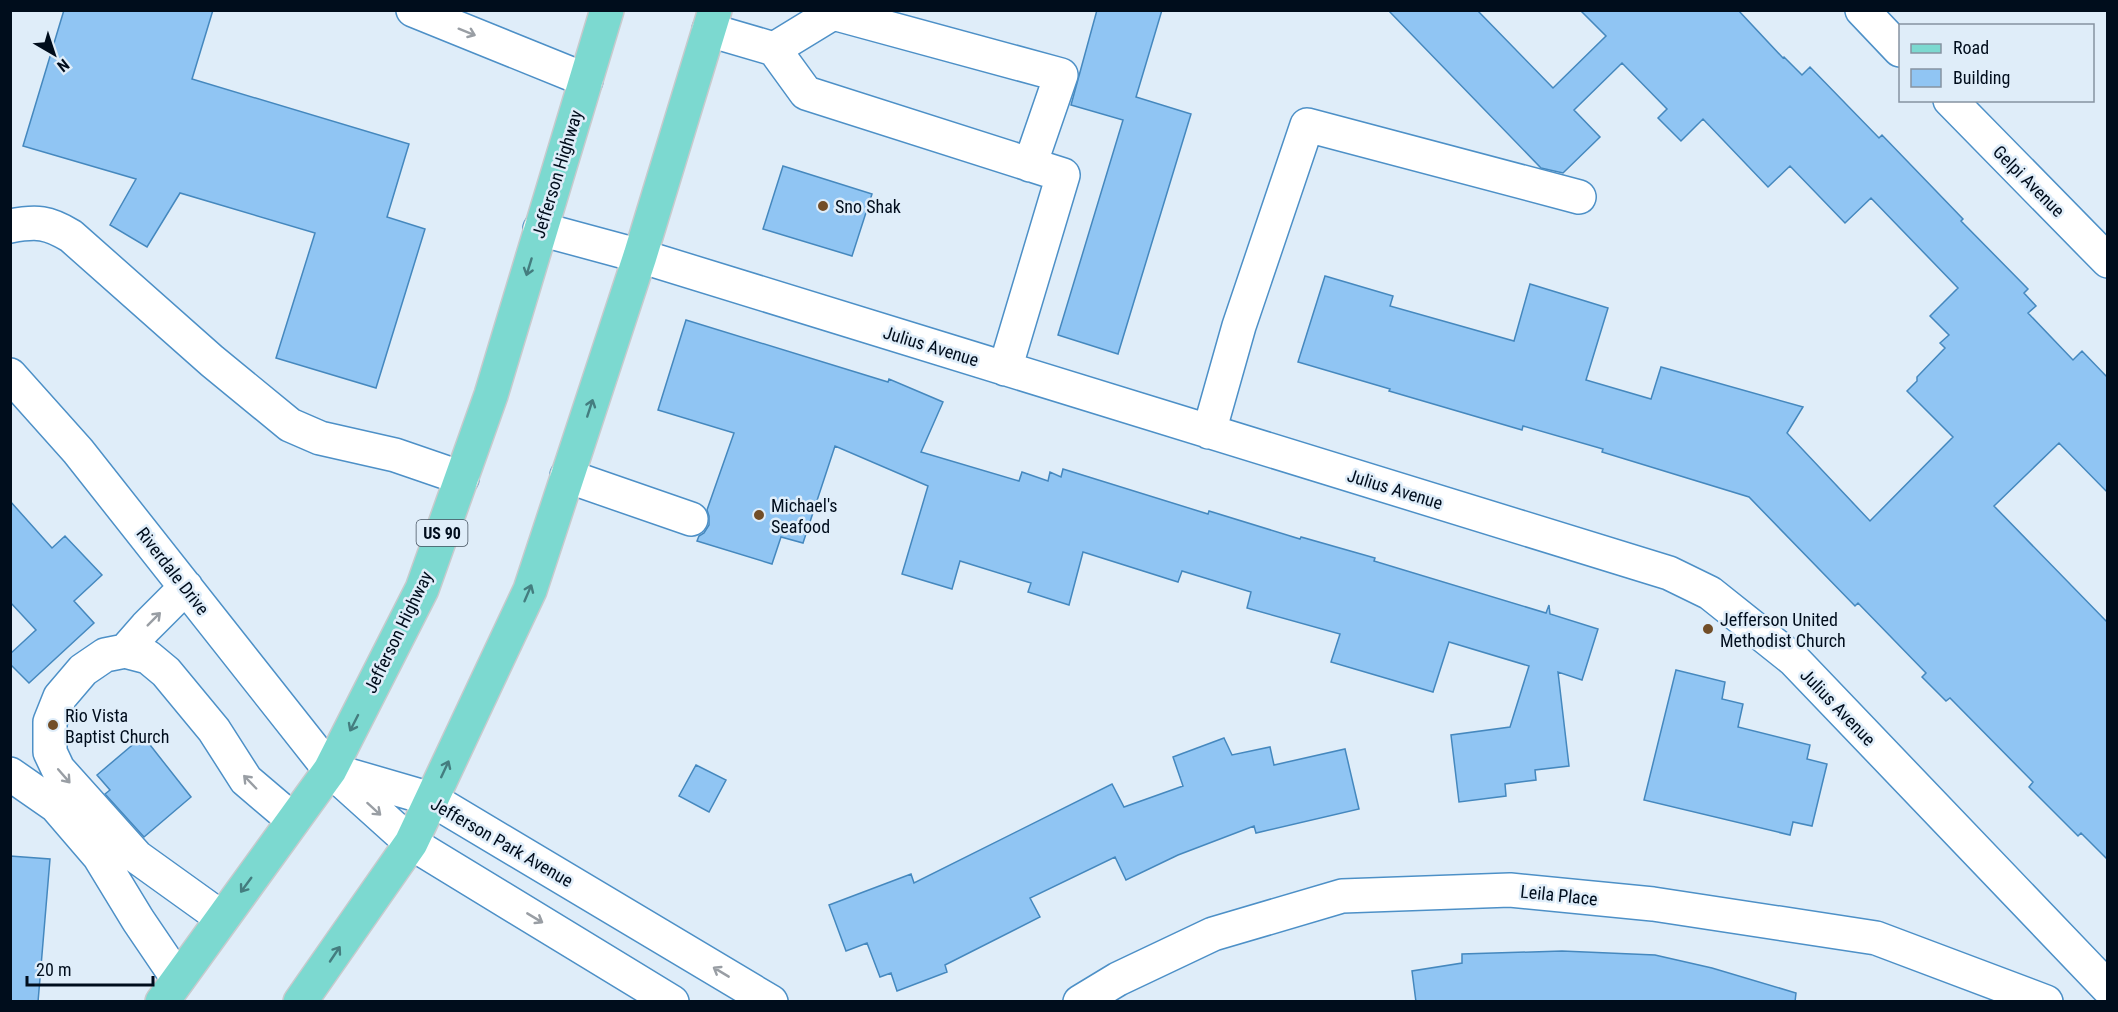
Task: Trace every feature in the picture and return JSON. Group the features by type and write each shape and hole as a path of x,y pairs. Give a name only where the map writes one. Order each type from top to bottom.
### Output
{"main road":[{"name":"Jefferson Highway","path":"170,990 330,770 422,589 491,395 607,10"},
{"path":"300,1002 411,843 530,590 640,256 712,20"}],"street":[{"path":"413,10 586,80"},
{"path":"1862,10 1899,49"},
{"path":"774,49 833,13 1061,75 1030,165"},
{"path":"712,20 774,49 806,93 1063,175 1005,369"},
{"name":"Gelpi Avenue","path":"1952,102 2108,261"},
{"path":"1209,432 1239,326 1307,125 1579,197"},
{"path":"10,226 33,222 54,226 71,236 212,362 290,425 320,438 395,455 462,478"},
{"name":"Julius Avenue","path":"540,229 640,256 1669,573 1710,593 1794,660 2108,988"},
{"name":"Riverdale Drive","path":"10,375 78,451 330,770"},
{"path":"567,476 690,519"},
{"path":"125,651 186,588"},
{"path":"222,918 137,857 58,769 50,752 50,722 60,697 83,670 105,655 125,651 148,657 166,672 214,730 246,780 293,820"},
{"path":"330,770 411,843 672,1002"},
{"name":"Jefferson Park Avenue","path":"330,770 431,799 771,1002"},
{"path":"10,774 56,806 99,856 138,920 170,990"},
{"name":"Leila Place","path":"1080,1002 1118,979 1213,934 1342,896 1510,890 1653,904 1876,938 2046,1002"}],"building":[{"path":"64,10 213,10 192,79 409,144 387,217 425,229 376,388 276,358 315,233 180,193 147,247 110,225 136,179 23,146"},
{"path":"1097,10 1162,10 1136,97 1191,114 1118,354 1058,335 1123,120 1071,105"},
{"path":"1388,10 1477,10 1553,88 1606,36 1580,10 1738,10 1802,75 1810,67 1879,138 1882,135 1963,219 1961,221 2028,289 2024,293 2036,306 2028,313 2073,360 2082,351 2108,378 2108,493 2059,443 1994,506 2108,623 2108,860 2081,833 2078,836 2029,787 2033,782 1950,698 1946,701 1922,677 1926,673 1858,603 1855,606 1749,497 1602,452 1603,449 1523,426 1522,430 1298,362 1325,276 1393,296 1390,306 1514,341 1530,284 1608,308 1586,380 1651,399 1661,367 1803,407 1787,433 1870,521 1953,437 1907,391 1945,348 1940,343 1949,335 1930,316 1958,288 1871,198 1845,223 1790,166 1768,187 1703,119 1681,141 1658,118 1667,109 1622,63 1574,110 1600,137 1563,173 1541,168"},
{"name":"Sno Shak","path":"783,166 872,194 852,256 763,229"},
{"path":"686,320 888,382 889,379 943,402 921,452 1019,481 1022,472 1048,481 1050,472 1061,477 1063,469 1208,514 1209,511 1300,539 1301,537 1375,558 1374,561 1546,613 1549,605 1550,614 1598,629 1582,680 1558,672 1569,766 1535,770 1536,780 1505,784 1506,796 1459,802 1451,735 1510,727 1529,666 1449,642 1433,692 1331,662 1340,634 1247,608 1251,592 1182,571 1178,582 1083,552 1069,605 1028,592 1031,583 960,561 952,589 902,574 928,486 835,446 803,543 781,537 772,564 697,541 709,525 707,510 734,433 658,410"},
{"path":"10,501 52,548 65,536 102,575 74,601 94,623 29,683 10,664 10,654 36,630 10,602"},
{"path":"1676,670 1725,682 1722,699 1743,704 1738,727 1810,745 1807,759 1827,764 1812,826 1793,822 1790,835 1644,800"},
{"path":"143,736 191,797 144,837 105,794 110,790 97,775"},
{"path":"1224,738 1232,755 1270,747 1274,765 1345,749 1359,809 1256,833 1254,826 1178,855 1126,880 1115,857 1030,898 1040,917 945,965 947,972 897,991 891,973 880,977 867,943 846,951 829,905 911,874 914,883 1112,784 1124,807 1183,786 1173,757"},
{"path":"696,765 726,780 709,812 679,796"},
{"path":"10,856 50,859 38,1002 10,1002"},
{"path":"1562,951 1655,955 1712,968 1796,993 1795,1002 1416,1002 1412,971 1462,963 1462,954"}],"place":[{"name":"Sno Shak","path":"823,206"},
{"name":"Michael's Seafood","path":"759,515"},
{"name":"Jefferson United Methodist Church","path":"1708,629"},
{"name":"Rio Vista Baptist Church","path":"53,725"}]}
